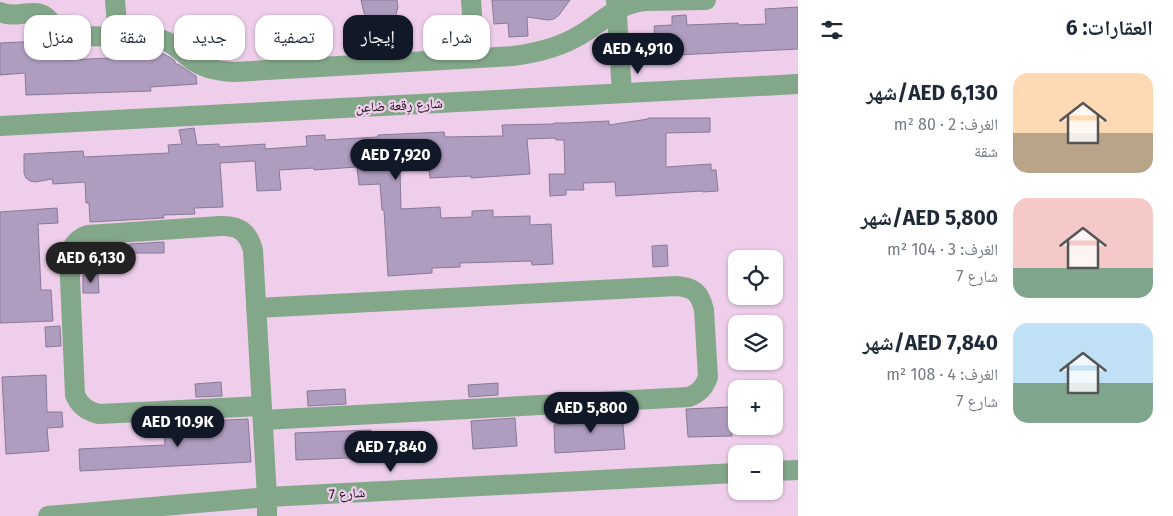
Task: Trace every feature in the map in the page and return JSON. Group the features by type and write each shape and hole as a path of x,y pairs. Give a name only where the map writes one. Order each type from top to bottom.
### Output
{"street":[{"path":"115,0 116,15"},
{"path":"472,0 473,15"},
{"path":"490,57 533,53 565,43 580,35 617,5 645,1 706,0"},
{"path":"617,5 622,94"},
{"path":"0,12 10,15 44,15 56,30 63,34 101,37"},
{"path":"164,40 176,46 205,67 219,71 438,60"},
{"name":"شارع رِقعة ضاعِن","path":"0,126 798,84"},
{"path":"256,308 681,286 696,292 702,300 707,349 708,377 698,394 689,398 262,413 99,414 84,408 78,402 75,395 69,256 75,242 88,235 229,225 238,228 246,234 254,250 256,308 262,413 267,507"},
{"path":"783,471 798,470"},
{"name":"شارع 7","path":"48,516 267,507 728,474"}],"building":[{"path":"361,0 397,0 398,7 395,15 365,15"},
{"path":"492,0 570,0 554,19 527,17 528,36 509,37 508,23 494,24"},
{"path":"798,7 798,49 656,56 654,26 672,25 672,16 686,15 687,25 766,24 765,9"},
{"path":"24,42 24,60 101,58 101,60 164,60 164,54 175,61 175,64 196,76 197,84 150,87 151,91 26,95 25,73 0,75 0,43"},
{"path":"648,118 710,118 710,132 666,133 666,167 711,164 711,170 716,170 718,191 616,196 615,182 583,183 584,190 566,190 566,195 550,196 549,174 565,174 564,140 556,140 555,138 527,139 530,174 471,178 471,176 430,178 429,170 400,171 401,209 440,207 441,218 472,217 472,211 493,210 493,217 530,216 530,225 551,224 553,264 532,265 531,261 460,263 460,267 432,268 432,273 388,276 384,210 382,210 380,184 359,185 357,167 279,170 281,190 257,191 255,161 220,163 223,207 194,208 195,214 163,215 164,218 90,222 89,203 86,203 85,182 53,184 52,179 35,182 26,178 24,173 24,154 83,151 84,157 169,153 168,145 182,144 179,130 194,128 197,145 219,144 219,147 265,144 265,149 307,146 306,136 325,135 325,140 444,132 445,137 503,136 502,125 609,121 609,125"},
{"path":"57,208 58,223 38,224 41,290 51,290 53,321 0,323 0,212"},
{"path":"164,242 164,253 129,253 129,244"},
{"path":"667,245 668,266 653,267 652,246"},
{"path":"98,274 99,293 83,293 83,275"},
{"path":"60,326 61,346 46,347 45,327"},
{"path":"46,375 47,412 62,412 63,427 47,428 49,451 6,454 2,377"},
{"path":"221,382 222,396 196,397 195,384"},
{"path":"498,383 498,395 469,397 468,385"},
{"path":"345,389 346,404 308,406 307,391"},
{"path":"728,407 728,435 732,436 688,437 686,409"},
{"path":"622,412 625,449 555,453 554,425 575,424 575,415"},
{"path":"515,418 517,446 473,449 471,421"},
{"path":"248,419 251,462 80,471 79,449 165,445 163,423"},
{"path":"371,430 373,457 296,460 295,433"}]}
